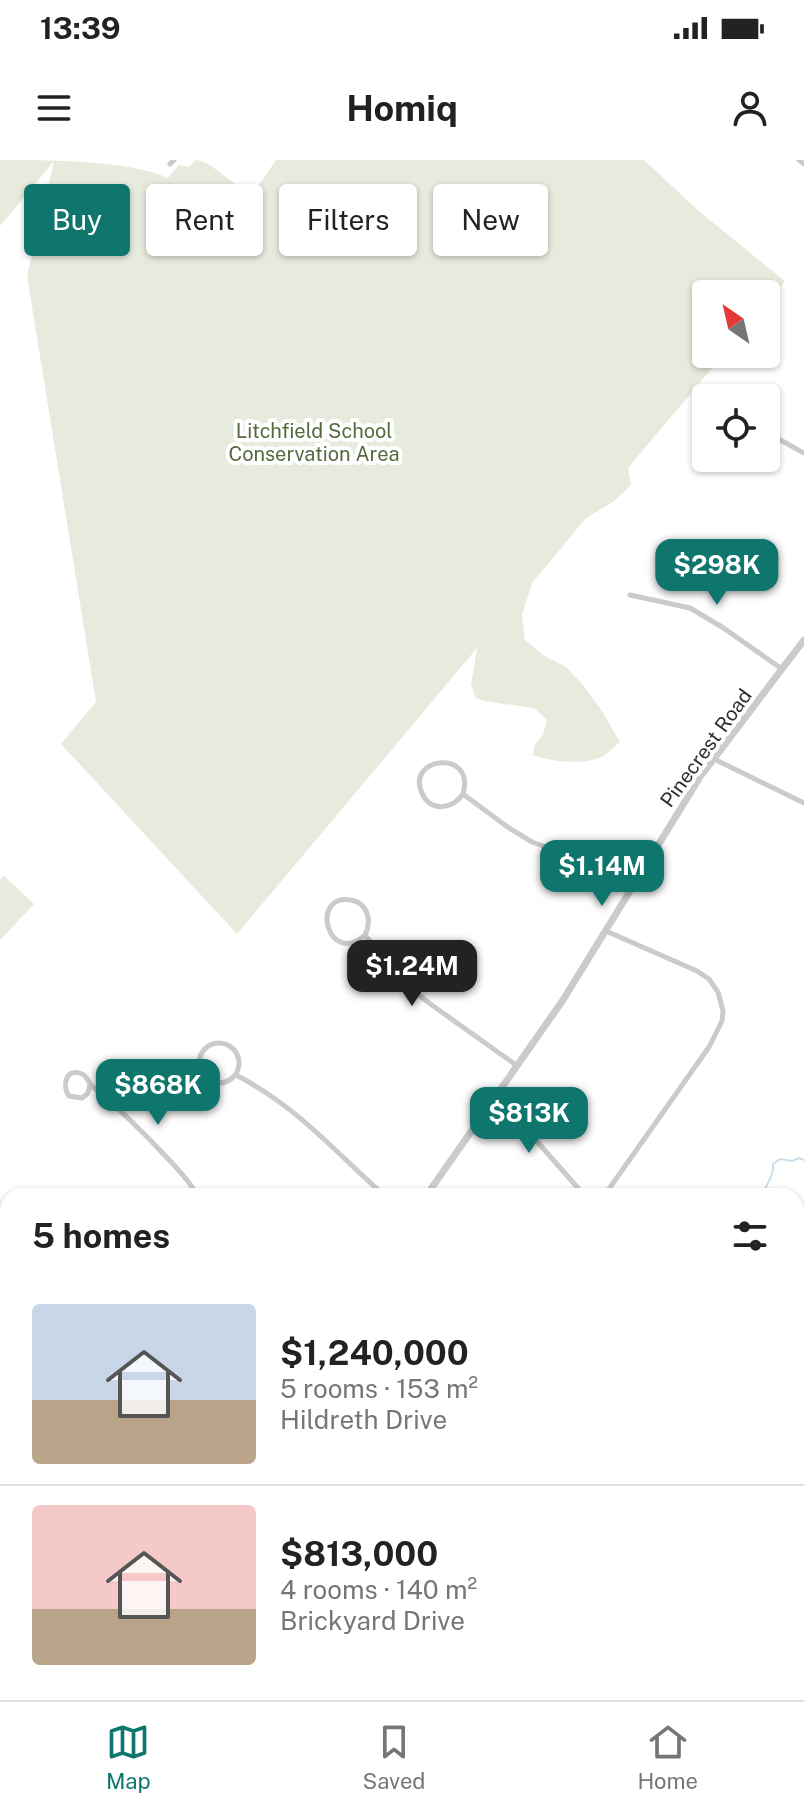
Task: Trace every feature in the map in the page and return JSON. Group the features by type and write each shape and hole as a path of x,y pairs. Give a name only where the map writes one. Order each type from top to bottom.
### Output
{"street":[{"path":"780,440 804,453"},
{"path":"630,595 690,608 783,669"},
{"name":"Pinecrest Road","path":"431,1188 563,1000 700,777 804,640"},
{"path":"714,759 804,803"},
{"path":"436,762 453,764 464,777 463,794 449,806 437,806 427,801 420,790 420,778 426,768 436,762"},
{"path":"463,794 532,842 601,862 637,880"},
{"path":"352,900 365,908 369,921 365,935 346,943 333,937 326,918 332,906 352,900"},
{"path":"606,931 709,979 718,992 723,1011 722,1021 709,1047 610,1188"},
{"path":"365,935 410,988 516,1065"},
{"path":"218,1043 230,1047 238,1056 236,1075 218,1084 206,1078 199,1067 202,1053 218,1043"},
{"path":"90,1084 88,1093 82,1098 69,1096 65,1089 67,1078 75,1073 86,1077 161,1151 192,1188"},
{"path":"236,1075 295,1112 376,1188"},
{"path":"496,1094 578,1188"}],"green space":[{"name":"Litchfield School Conservation Area","path":"0,160 64,161 110,164 168,178 179,165 189,167 195,160 202,161 234,184 146,184 146,256 263,256 263,184 260,184 276,160 644,160 701,213 785,281 780,287 780,280 692,280 692,368 712,368 699,384 692,384 692,392 628,468 631,485 613,502 586,518 532,583 522,615 525,640 543,655 566,667 582,684 620,742 605,755 589,761 559,761 533,755 547,720 534,708 476,698 471,685 477,648 237,934 61,744 96,702 27,276 32,256 130,256 130,184 49,184 54,161 35,184 24,184 24,197 0,226"},
{"path":"4,876 34,904 0,940 0,880"}],"waterway":[{"path":"766,1188 773,1164 780,1159 804,1160"}]}
